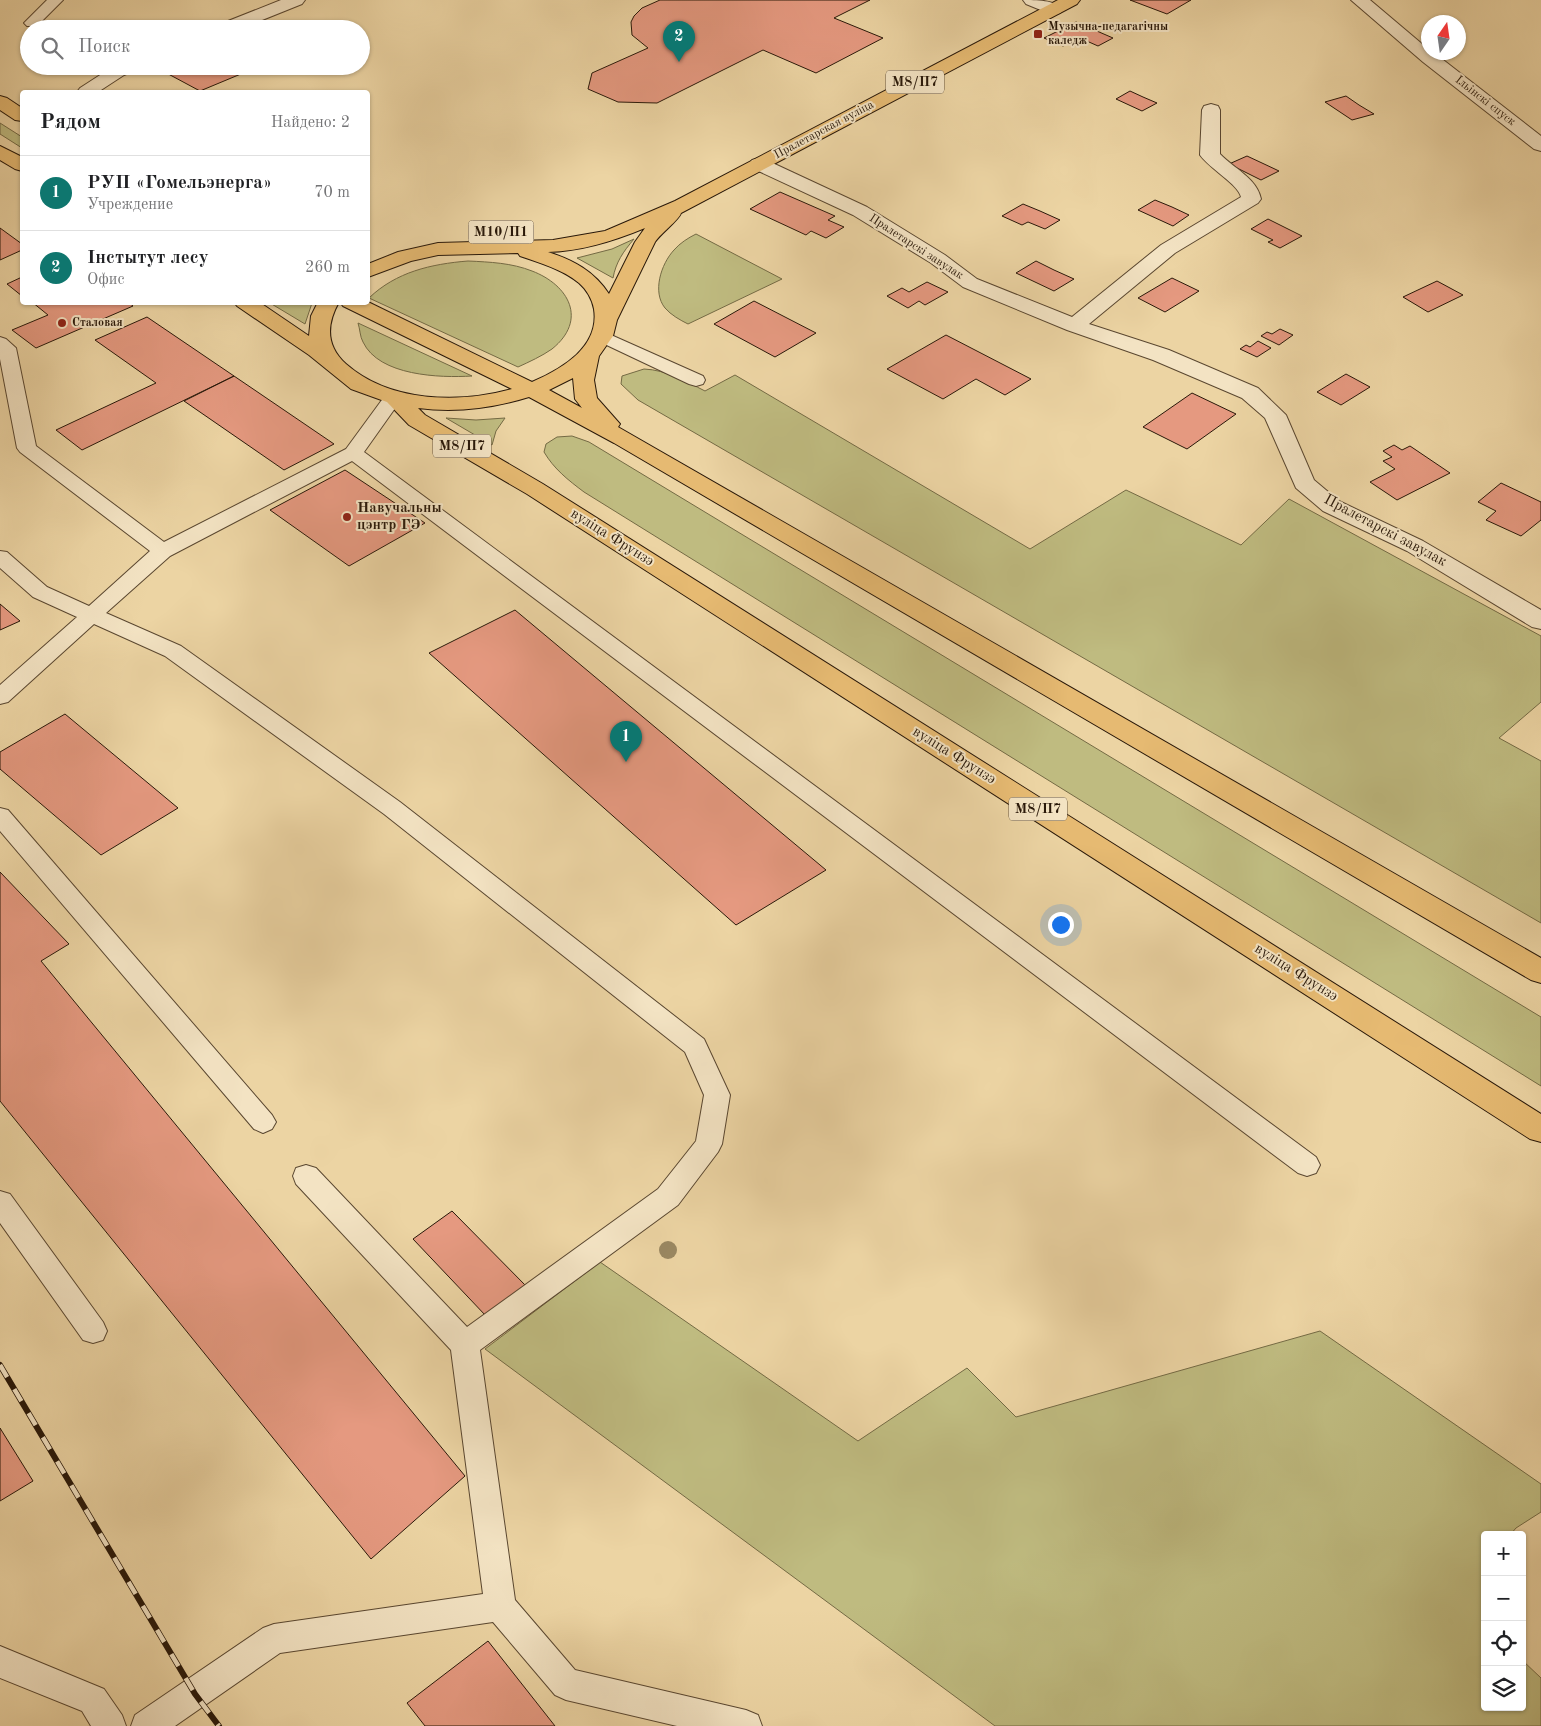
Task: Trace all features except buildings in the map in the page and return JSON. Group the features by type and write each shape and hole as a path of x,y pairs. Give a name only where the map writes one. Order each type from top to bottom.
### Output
{"main road":[{"name":"Пралетарская вуліца","path":"486,246 553,246 583,242 612,235 636,223 682,205 1071,0"},
{"path":"0,102 20,115"},
{"path":"0,152 20,164"},
{"name":"Пралетарская вуліца","path":"604,328 644,242 655,228 682,205"},
{"name":"М10/П1","path":"370,251 455,234 486,232 558,233 636,223"},
{"name":"М8/П7","path":"370,270 405,256 438,249 486,246 524,251 557,261 584,277 600,296 604,328 588,356 583,380 586,399 622,438 1541,972"},
{"name":"вуліца Фрунзэ","path":"248,305 327,359 342,374 357,384 394,397 439,403 487,401 532,390 567,373 588,356"},
{"name":"М8/П7","path":"327,305 318,327 320,343 327,359"},
{"path":"356,305 532,390 622,438"},
{"name":"вуліца Фрунзэ","path":"394,397 417,420 543,494 1541,1130"}],"street":[{"path":"246,20 296,0"},
{"path":"1032,0 1054,9"},
{"name":"Ільінскі спуск","path":"1360,0 1429,58 1541,145"},
{"path":"89,90 112,75"},
{"path":"1074,326 1168,249 1251,199 1250,192 1242,181 1226,170 1210,155 1211,110"},
{"name":"Пралетарскі завулак","path":"759,164 860,211 938,259 970,283 1074,326 1161,355 1250,393 1275,416 1304,483 1331,506 1415,546 1541,621"}],"lane":[{"path":"35,20 56,0"},
{"path":"604,328 696,380"},
{"path":"0,343 7,348 6,378 27,448 163,552"},
{"path":"0,697 163,552 353,453 394,397"},
{"path":"353,453 1307,1164"},
{"path":"0,557 40,592 173,652 190,663 392,808 696,1046 717,1095 709,1144 668,1197 465,1346"},
{"path":"0,816 263,1122"},
{"path":"306,1176 465,1346 500,1606 566,1684 746,1726"},
{"path":"0,1202 93,1331"},
{"path":"147,1726 274,1639 500,1606"},
{"path":"0,1662 93,1700 110,1726"}],"shaded area":[{"path":"0,123 20,136 20,147 0,134"},
{"path":"696,234 782,279 688,324 665,308 659,294 659,286 662,270 669,256 676,247"},
{"path":"634,239 620,257 613,278 577,258 612,249"},
{"path":"468,261 501,263 524,268 545,277 564,294 569,304 571,315 569,327 563,338 548,352 518,367 370,298 379,289 402,276 441,264"},
{"path":"273,305 311,305 305,324"},
{"path":"358,323 472,376 428,375 396,368 382,362 371,353 363,342"},
{"path":"644,369 668,374 705,391 735,375 1030,549 1126,490 1241,545 1289,499 1541,636 1541,702 1499,738 1541,761 1541,923 638,400 621,384 622,376"},
{"path":"446,418 476,420 505,418 496,431 492,445"},
{"path":"572,436 589,442 1541,1017 1541,1086 584,492 557,469 544,452 546,444 557,437"},
{"path":"600,1262 858,1441 967,1368 1016,1417 1320,1331 1541,1484 1541,1512 1513,1531 1481,1531 1481,1711 1526,1711 1526,1664 1541,1678 1541,1726 995,1726 485,1349"}],"railway":[{"path":"0,1365 195,1694 219,1726"}],"place":[{"name":"Музычна-педагагічны каледж","path":"1038,34"},
{"name":"Інстытут лесу","path":"679,62"},
{"name":"Сталовая","path":"62,323"},
{"name":"Навучальны цэнтр ГЭ","path":"347,517"},
{"name":"РУП «Гомельэнерга»","path":"626,762"}]}
